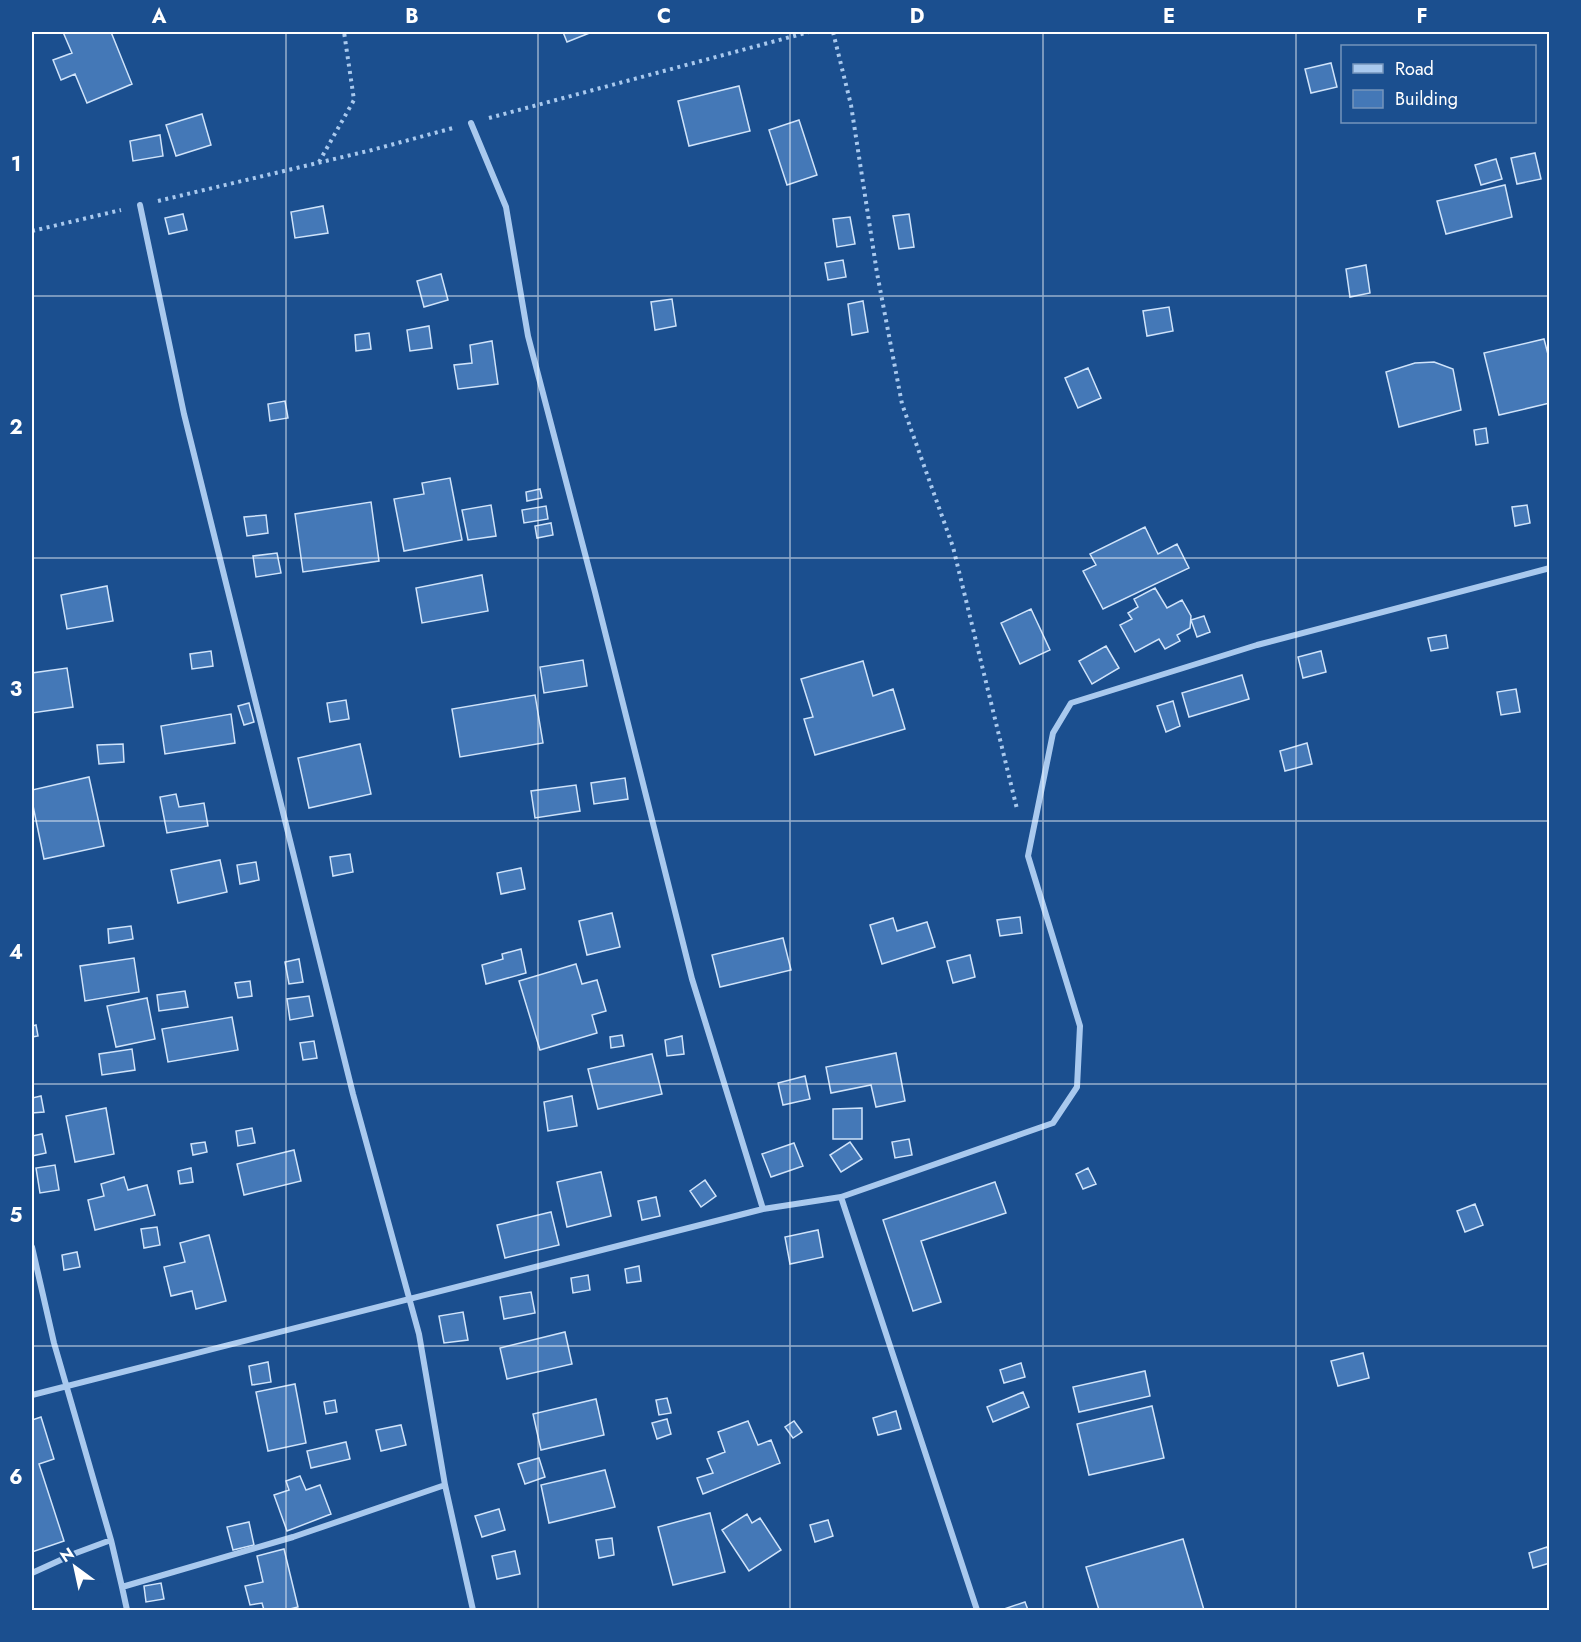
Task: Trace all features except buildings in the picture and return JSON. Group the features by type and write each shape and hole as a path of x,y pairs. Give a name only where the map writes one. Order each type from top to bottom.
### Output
{"street":[{"path":"471,123 506,207 528,336 595,591 692,979 763,1209"},
{"path":"140,205 184,414 353,1094 419,1334 445,1485 473,1611"},
{"path":"32,1395 763,1209 841,1197 1053,1123 1077,1087 1080,1026 1028,856 1053,733 1071,703 1257,645 1550,568"},
{"path":"841,1197 977,1611"},
{"path":"32,1247 54,1343 111,1540 127,1611"},
{"path":"122,1587 293,1537 445,1485"},
{"path":"32,1573 111,1540"}],"path":[{"path":"319,162 354,100 344,32"},
{"path":"32,231 319,162 808,32"},
{"path":"833,32 851,105 877,273 902,404 953,547 1017,811"}]}
